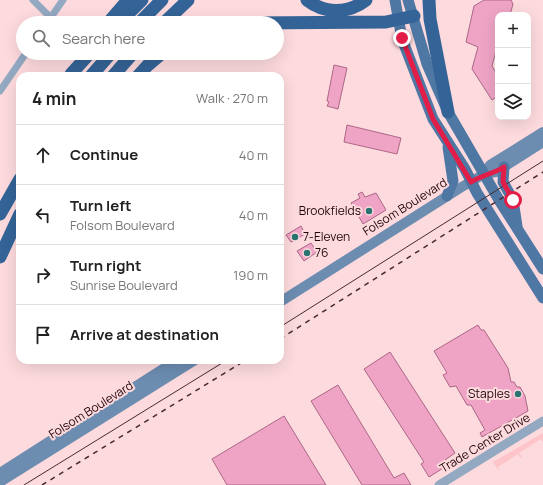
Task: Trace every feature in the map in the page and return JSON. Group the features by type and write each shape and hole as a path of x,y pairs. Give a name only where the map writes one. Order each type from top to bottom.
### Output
{"highway":[{"path":"114,16 128,0"},
{"path":"126,16 142,0"},
{"path":"146,16 162,0"},
{"path":"171,16 188,0"},
{"path":"307,0 326,10 341,11 356,7 366,0"},
{"path":"430,0 430,19 448,112"},
{"path":"284,22 352,23 398,20 414,16"},
{"path":"72,72 80,60"},
{"path":"73,72 84,60"},
{"path":"94,72 105,60"},
{"path":"116,72 127,60"},
{"path":"142,72 154,60"},
{"path":"12,192 16,180"},
{"path":"0,214 16,186"},
{"path":"1,255 16,223"},
{"path":"1,255 16,237"}],"main road":[{"path":"395,0 402,38 433,119 543,298"},
{"path":"408,0 427,64 448,112 484,174 543,269"},
{"name":"Folsom Boulevard","path":"484,174 490,165 543,132"},
{"name":"Folsom Boulevard","path":"284,299 447,196 484,174 496,172 543,142"},
{"path":"447,143 453,181 447,196"},
{"path":"504,167 503,182 513,200 516,210 517,226"},
{"path":"131,400 135,392 146,382 155,379 156,373 171,364"},
{"name":"Folsom Boulevard","path":"0,482 189,364"},
{"name":"Folsom Boulevard","path":"0,473 146,382"}],"street":[{"path":"33,0 46,16"},
{"path":"52,16 63,0"},
{"path":"0,91 21,60"},
{"name":"Trade Center Drive","path":"439,485 543,421"}],"shaded area":[{"path":"543,433 543,442 541,439 519,453 522,457 520,458 518,454 498,467 499,471 493,462"}],"building":[{"path":"484,0 511,0 513,4 511,12 495,12 495,55 492,66 495,71 495,98 492,100 472,69 478,47 466,42 474,6"},
{"path":"334,65 347,68 338,109 327,106 329,102 327,101"},
{"path":"347,125 401,138 397,154 344,142"},
{"path":"362,192 365,197 376,193 386,210 363,224 351,203 360,198 358,194"},
{"path":"301,226 305,234 291,242 286,235"},
{"path":"311,243 317,252 304,261 297,251"},
{"path":"478,325 481,330 484,330 508,368 511,382 514,382 517,387 520,387 525,396 528,411 482,437 480,433 485,430 471,405 467,405 456,386 450,387 443,375 447,373 434,351"},
{"path":"390,352 455,453 445,460 448,465 429,477 421,464 424,462 364,369"},
{"path":"338,385 394,478 404,473 411,485 362,485 311,401"},
{"path":"284,416 326,485 227,485 212,459"}],"tram line":[{"path":"284,324 543,161"},
{"path":"24,485 221,364"}],"railway":[{"path":"284,336 543,172"},
{"path":"42,485 239,364"}],"place":[{"name":"Brookfields","path":"369,211"},
{"name":"7-Eleven","path":"295,237"},
{"name":"76","path":"307,253"},
{"name":"Staples","path":"518,394"}],"route":[{"path":"402,38 433,119 465,169 471,182 484,174 496,172 504,167 502,175 503,182 513,200"}]}
